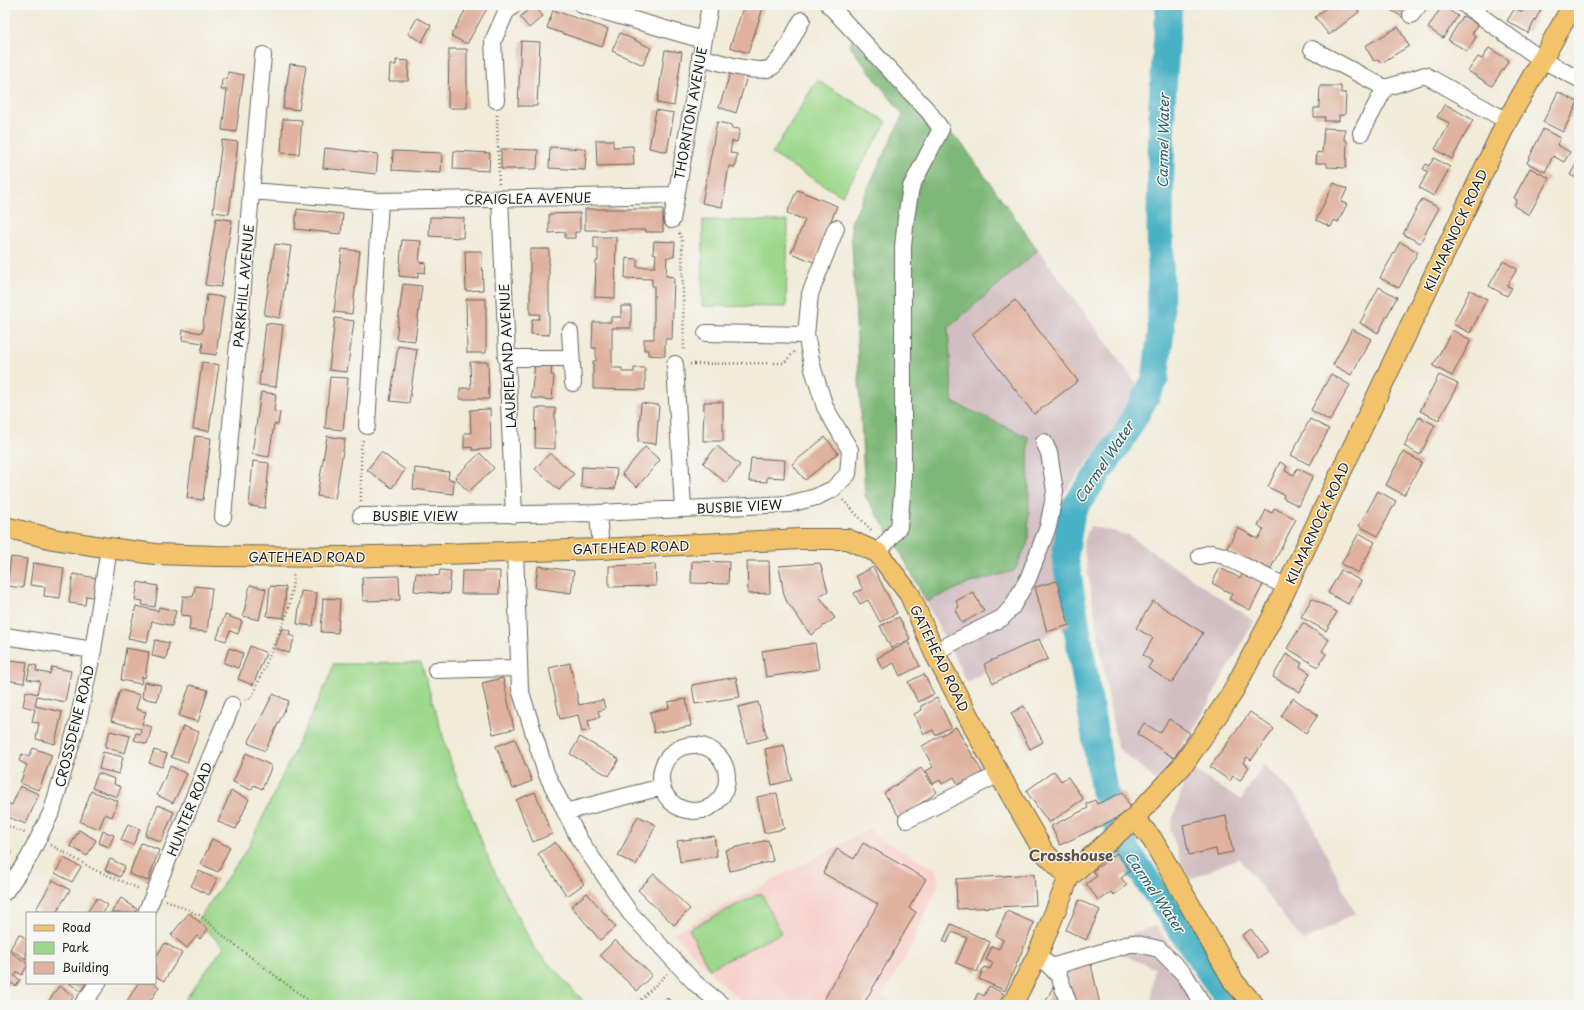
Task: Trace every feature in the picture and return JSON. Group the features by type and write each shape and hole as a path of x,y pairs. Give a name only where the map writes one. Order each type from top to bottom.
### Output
{"main road":[{"name":"KILMARNOCK ROAD","path":"1012,1005 1044,961 1069,878 1134,818 1183,765 1232,695 1287,587 1507,121 1573,5"},
{"name":"GATEHEAD ROAD","path":"5,527 52,539 109,548 155,554 216,556 344,557 601,549 800,539 847,539 881,549 910,595 934,652 998,774 1044,852 1069,878"},
{"path":"1134,818 1152,839 1234,982 1254,1005"}],"street":[{"path":"496,100 493,41 506,12 514,5"},
{"path":"582,5 703,40"},
{"name":"THORNTON AVENUE","path":"672,220 710,5"},
{"path":"829,5 929,112 941,129 911,187 906,218 903,247 903,485 899,527 881,549"},
{"path":"1465,5 1542,60 1579,79"},
{"path":"700,57 757,71 768,69 773,66 785,50 802,20"},
{"path":"1312,49 1385,88"},
{"name":"PARKHILL AVENUE","path":"223,517 263,55"},
{"path":"1361,133 1385,88 1425,75 1507,121"},
{"name":"CRAIGLEA AVENUE","path":"251,191 380,202 676,195"},
{"name":"LAURIELAND AVENUE","path":"500,198 514,515"},
{"path":"367,426 380,202"},
{"name":"BUSBIE VIEW","path":"361,516 598,513 789,504 816,497 833,489 848,474 850,450 825,407 813,369 806,336 810,294 836,228"},
{"path":"570,332 570,358 573,383"},
{"path":"706,333 806,336"},
{"path":"506,358 570,358"},
{"path":"675,364 683,509"},
{"path":"934,652 1002,618 1012,607 1028,579 1048,527 1055,491 1048,453 1044,442"},
{"path":"598,513 601,549"},
{"name":"CROSSDENE ROAD","path":"5,892 28,859 52,811 78,721 92,650 109,548"},
{"path":"515,551 518,668 520,689 546,773 579,838 630,913 694,983 722,1005"},
{"path":"1200,556 1212,553 1224,556 1287,587"},
{"path":"5,636 92,650"},
{"path":"436,670 518,668"},
{"name":"HUNTER ROAD","path":"146,912 232,706"},
{"path":"691,744 702,745 713,750 719,755 725,765 728,780 725,792 718,802 701,811 691,812 680,809 671,802 662,787 660,776 667,758 676,750 691,744"},
{"path":"907,820 998,774"},
{"path":"565,812 662,787"},
{"path":"1044,961 1133,943 1159,949 1185,975 1202,1005"},
{"path":"1044,961 1059,976 1069,1005"},
{"path":"82,1005 97,984"}],"path":[{"path":"496,100 500,198"},
{"path":"672,220 682,240 684,354 675,364"},
{"path":"675,364 784,363 806,336"},
{"path":"361,516 361,449 367,426"},
{"path":"833,489 881,549"},
{"path":"232,706 252,697 289,609 296,556"},
{"path":"635,1005 677,964"}],"shaded area":[{"path":"1038,250 1142,391 1061,497 1068,623 967,682 926,602 967,584 1028,437 954,401 948,328"},
{"path":"1090,526 1128,535 1254,621 1198,722 1157,781 1117,747 1083,544"},
{"path":"1264,764 1300,800 1355,913 1303,942 1239,858 1190,879 1179,857 1170,828 1189,767 1241,800"},
{"path":"870,829 878,838 937,870 938,885 908,953 882,996 901,1005 748,1005 725,987 673,933"},
{"path":"1156,925 1209,1005 1151,1005 1154,968 1101,946"}],"green space":[{"path":"853,40 962,144 1038,250 948,328 953,402 1028,437 1028,542 1014,571 967,584 926,602 900,551 865,496 851,223 903,115 849,45"},
{"path":"817,80 887,122 842,196 772,154"},
{"path":"703,220 788,221 786,307 702,306"},
{"path":"421,663 451,763 490,863 534,948 587,1005 181,1005 224,947 197,921 248,848 330,676 333,664"},
{"path":"761,893 781,933 709,969 689,929"}],"building":[{"path":"468,5 489,5 467,44 451,36"},
{"path":"534,5 543,16 529,28 520,17"},
{"path":"744,5 764,5 748,53 730,47"},
{"path":"1330,5 1354,5 1359,12 1329,35 1315,17"},
{"path":"1392,5 1412,5 1404,18 1389,9"},
{"path":"1527,5 1543,6 1528,33 1507,21 1515,8 1522,12"},
{"path":"1442,6 1458,16 1443,38 1428,28"},
{"path":"553,10 608,29 602,47 547,28"},
{"path":"1463,16 1478,25 1472,34 1476,37 1467,51 1448,40"},
{"path":"417,18 431,25 422,42 408,34"},
{"path":"1398,27 1409,46 1381,63 1378,59 1374,61 1365,46"},
{"path":"620,33 651,48 643,65 612,51"},
{"path":"521,41 540,42 537,106 518,106"},
{"path":"1489,48 1509,60 1492,86 1468,71 1478,57 1482,59"},
{"path":"449,49 467,49 467,108 448,108"},
{"path":"665,50 682,52 674,106 657,103"},
{"path":"396,60 409,61 408,81 389,81 390,65 396,65"},
{"path":"290,64 306,66 299,110 283,108"},
{"path":"732,68 748,73 736,113 719,107"},
{"path":"228,72 244,75 236,132 222,130 227,90 221,90 222,79 227,79"},
{"path":"1320,86 1341,86 1341,93 1346,93 1345,115 1339,115 1339,121 1324,121 1325,117 1314,117 1314,108 1319,108"},
{"path":"1558,92 1578,102 1563,132 1543,122"},
{"path":"1445,104 1473,120 1452,159 1435,149 1450,123 1437,117"},
{"path":"656,110 674,113 667,152 649,148"},
{"path":"283,119 302,120 299,154 281,153"},
{"path":"717,122 732,125 731,128 740,129 737,142 732,141 730,153 737,154 735,167 729,166 722,207 702,203"},
{"path":"1324,128 1345,129 1344,140 1347,140 1346,168 1327,167 1327,163 1316,163 1317,152 1322,153"},
{"path":"1543,129 1560,138 1557,145 1570,152 1564,162 1553,156 1545,172 1527,163"},
{"path":"222,140 238,142 229,214 213,212"},
{"path":"596,140 613,140 613,147 633,146 634,165 597,166"},
{"path":"550,147 586,149 585,170 549,168"},
{"path":"325,148 378,154 376,174 323,168"},
{"path":"501,149 538,150 537,169 501,169"},
{"path":"393,151 442,153 441,173 392,170"},
{"path":"454,151 490,153 489,171 453,169"},
{"path":"1434,158 1450,167 1434,196 1419,188 1428,172 1423,169 1426,164 1429,166"},
{"path":"1579,159 1579,179 1570,175"},
{"path":"1530,168 1549,178 1529,215 1514,206 1517,200 1514,198"},
{"path":"1334,183 1347,189 1341,202 1347,204 1338,222 1334,220 1331,227 1316,220"},
{"path":"797,190 837,206 814,262 791,253 805,220 787,213"},
{"path":"1422,199 1439,208 1420,243 1403,234"},
{"path":"297,209 343,214 341,234 295,229"},
{"path":"585,209 663,209 663,232 646,232 646,230 585,230"},
{"path":"580,213 580,232 575,232 575,238 565,238 565,232 549,233 549,214"},
{"path":"430,217 464,218 463,238 429,236"},
{"path":"216,218 232,220 221,287 205,285"},
{"path":"594,237 616,237 615,298 595,297 596,261 598,261 598,248 594,248"},
{"path":"402,240 421,241 419,262 426,263 425,273 418,272 418,278 399,276"},
{"path":"654,241 675,242 674,257 667,257 666,276 674,277 672,339 665,339 665,356 648,355 648,350 644,350 644,339 654,339 654,286 652,286 652,279 625,278 626,258 637,259 637,267 655,267 656,254 653,253"},
{"path":"1400,242 1418,252 1399,288 1380,278"},
{"path":"275,244 291,246 280,318 264,315"},
{"path":"342,249 360,251 352,314 334,312"},
{"path":"530,249 549,249 549,335 531,334 532,319 539,319 540,314 530,314"},
{"path":"465,251 482,251 483,290 466,291"},
{"path":"1503,261 1517,269 1507,286 1512,288 1507,296 1489,286"},
{"path":"403,284 422,286 415,341 396,339"},
{"path":"1379,287 1397,297 1378,333 1360,323"},
{"path":"1470,290 1487,299 1470,333 1453,324"},
{"path":"207,295 224,297 216,355 201,353 203,343 182,340 183,330 202,333"},
{"path":"466,299 486,299 486,353 467,353"},
{"path":"1015,300 1078,381 1034,414 972,334"},
{"path":"621,306 631,306 631,328 612,328 612,368 622,368 622,372 634,372 634,368 645,368 645,390 593,389 593,361 596,361 596,348 592,348 593,322 611,322 611,317 621,317"},
{"path":"335,318 354,321 347,372 329,370"},
{"path":"266,323 283,325 276,387 259,385"},
{"path":"1352,329 1371,339 1351,375 1333,365"},
{"path":"1452,330 1471,340 1452,376 1433,366"},
{"path":"398,346 417,349 409,403 390,401"},
{"path":"202,362 219,365 209,431 193,429"},
{"path":"470,362 488,362 489,399 460,399 460,388 471,388"},
{"path":"535,363 552,365 551,375 554,375 552,400 531,398"},
{"path":"1331,374 1350,385 1330,421 1311,410"},
{"path":"1439,375 1458,384 1439,420 1420,411"},
{"path":"330,377 348,378 343,430 325,428"},
{"path":"261,392 276,394 274,411 280,412 278,425 274,424 269,457 252,454"},
{"path":"704,402 723,402 723,441 703,441"},
{"path":"641,403 659,405 656,444 638,442"},
{"path":"536,408 555,408 555,449 535,448"},
{"path":"490,409 491,449 472,450 472,447 464,448 464,433 471,433 470,410"},
{"path":"1419,417 1435,425 1420,455 1404,446"},
{"path":"1310,419 1329,429 1310,465 1291,455"},
{"path":"195,436 211,438 203,500 187,498"},
{"path":"327,436 345,439 335,499 317,496"},
{"path":"825,437 838,453 805,480 792,464"},
{"path":"717,446 740,465 726,483 703,463"},
{"path":"645,447 660,460 637,487 622,474"},
{"path":"381,452 405,470 392,488 367,470"},
{"path":"1403,452 1422,462 1404,495 1386,485"},
{"path":"480,453 494,468 468,492 455,477"},
{"path":"550,453 574,474 559,490 535,469"},
{"path":"751,458 785,460 784,478 767,477 767,482 749,481"},
{"path":"253,461 269,463 265,508 249,506"},
{"path":"1280,462 1287,466 1285,471 1294,475 1297,468 1313,476 1299,506 1283,498 1284,495 1268,487"},
{"path":"582,467 617,469 615,489 581,487"},
{"path":"415,468 449,472 448,479 454,480 453,494 413,489"},
{"path":"1378,491 1396,501 1378,536 1359,526"},
{"path":"1274,508 1296,519 1269,572 1226,550 1238,528 1258,539 1264,529 1258,526 1266,510 1272,513"},
{"path":"1359,533 1375,542 1358,573 1341,564"},
{"path":"11,557 27,559 23,588 7,586"},
{"path":"692,561 729,562 728,584 691,583"},
{"path":"747,561 769,561 770,593 748,594"},
{"path":"33,563 64,568 60,598 44,596 45,587 30,585"},
{"path":"820,563 828,591 819,596 835,618 811,635 787,602 784,595 779,566"},
{"path":"655,564 656,586 609,587 609,566"},
{"path":"538,566 574,571 571,593 535,588"},
{"path":"873,567 897,613 880,622 868,600 860,604 854,593 863,589 856,576"},
{"path":"1220,568 1240,578 1244,570 1265,581 1250,610 1229,599 1232,594 1212,583"},
{"path":"440,570 451,571 449,594 414,591 416,573 439,576"},
{"path":"1341,570 1361,581 1348,604 1328,593"},
{"path":"462,571 500,571 499,594 461,594"},
{"path":"73,574 97,578 94,597 86,596 85,605 69,603"},
{"path":"399,576 400,600 363,601 362,577"},
{"path":"1057,581 1069,625 1047,632 1035,587"},
{"path":"138,582 158,586 155,607 142,605 143,601 135,600"},
{"path":"250,585 266,589 259,620 243,616"},
{"path":"195,586 212,588 207,632 189,630 191,616 181,615 183,596 193,597"},
{"path":"270,586 286,587 284,618 267,616"},
{"path":"301,591 317,593 313,626 297,624"},
{"path":"973,592 984,611 962,623 955,610 959,607 956,601"},
{"path":"323,598 340,599 338,633 321,632"},
{"path":"1312,598 1337,612 1326,631 1301,617"},
{"path":"1153,601 1203,633 1172,683 1148,668 1152,661 1143,655 1153,638 1136,628"},
{"path":"136,606 158,611 159,607 176,611 172,626 152,621 147,642 128,638"},
{"path":"225,615 242,621 238,634 230,631 226,641 217,638"},
{"path":"899,617 910,639 891,648 880,626"},
{"path":"1303,623 1329,640 1322,651 1326,654 1318,667 1287,648"},
{"path":"282,628 290,631 289,635 295,637 289,653 275,648"},
{"path":"1039,639 1048,659 993,683 984,664"},
{"path":"155,640 169,643 166,659 152,656"},
{"path":"908,642 920,666 900,676 894,663 882,669 877,658"},
{"path":"815,643 819,669 766,677 762,651"},
{"path":"250,646 266,653 253,685 238,679"},
{"path":"126,648 149,652 145,678 142,677 141,684 121,680"},
{"path":"229,648 243,653 238,668 224,663"},
{"path":"1286,654 1302,663 1300,667 1310,673 1300,692 1273,677"},
{"path":"10,660 27,662 24,683 7,680"},
{"path":"570,663 579,705 603,700 605,709 598,711 600,717 588,720 590,730 582,732 578,715 560,719 549,668"},
{"path":"31,664 37,666 36,671 50,674 52,667 71,671 65,702 37,696 35,706 62,712 55,744 36,739 39,723 32,722 35,709 23,706 26,691 37,694 40,681 27,679"},
{"path":"924,674 934,694 918,702 908,682"},
{"path":"736,677 740,697 695,704 692,685"},
{"path":"503,678 514,729 493,734 482,683"},
{"path":"144,682 161,685 157,701 142,698"},
{"path":"190,685 208,690 198,722 179,716"},
{"path":"120,690 140,695 136,709 146,712 142,724 152,727 147,744 134,740 136,733 140,734 141,729 111,721"},
{"path":"273,694 289,701 265,751 248,743"},
{"path":"937,698 951,727 935,735 933,730 924,734 914,714 922,710 921,706"},
{"path":"1293,698 1318,715 1306,733 1281,716"},
{"path":"686,699 691,726 654,733 650,712 669,708 668,702"},
{"path":"758,702 767,738 747,743 738,707"},
{"path":"1024,706 1043,742 1030,749 1011,713"},
{"path":"1250,712 1274,729 1251,760 1247,757 1243,763 1249,767 1240,781 1233,776 1230,781 1210,767"},
{"path":"1169,719 1190,733 1174,758 1137,734 1144,723 1160,733"},
{"path":"183,726 199,732 187,763 171,757"},
{"path":"956,727 984,775 960,788 954,777 942,784 940,780 933,784 926,771 933,767 922,746"},
{"path":"110,731 130,736 125,753 105,747"},
{"path":"580,737 619,759 609,776 570,754"},
{"path":"515,739 532,781 513,789 496,746"},
{"path":"784,745 792,780 772,785 765,749"},
{"path":"33,748 52,755 39,790 20,783 27,765 19,761 22,754 29,757"},
{"path":"154,750 167,754 162,767 149,763"},
{"path":"103,752 123,757 119,774 99,769"},
{"path":"246,753 272,766 262,789 254,785 251,790 233,782"},
{"path":"170,766 187,774 173,803 157,795"},
{"path":"921,768 937,792 900,818 884,793"},
{"path":"1054,771 1061,781 1068,777 1083,799 1049,823 1026,791"},
{"path":"98,773 115,779 114,784 121,787 117,797 92,788"},
{"path":"20,786 39,794 26,824 5,816 5,802 12,805"},
{"path":"91,791 118,801 112,817 105,814 99,829 80,822"},
{"path":"231,791 249,799 236,829 218,822"},
{"path":"535,792 552,834 533,842 516,800"},
{"path":"1123,792 1132,811 1060,845 1051,826 1088,808 1086,804 1095,800 1097,804"},
{"path":"777,793 784,829 764,833 757,797"},
{"path":"158,805 174,812 161,842 145,835"},
{"path":"638,816 656,825 636,865 618,856"},
{"path":"1226,816 1233,852 1217,855 1216,849 1189,855 1183,825"},
{"path":"128,824 140,829 133,845 121,840"},
{"path":"79,830 96,840 87,856 70,846"},
{"path":"103,831 114,835 109,847 99,843"},
{"path":"714,836 717,856 680,862 677,841"},
{"path":"212,839 230,847 218,872 201,864"},
{"path":"768,840 773,861 730,871 725,850"},
{"path":"5,842 9,845 6,849 12,853 5,864"},
{"path":"555,842 584,884 567,896 538,854"},
{"path":"141,843 159,850 148,881 129,874"},
{"path":"863,843 926,879 909,908 916,912 863,1005 821,1005 878,904 823,873 837,849 854,859"},
{"path":"1117,853 1130,871 1121,878 1127,885 1114,895 1111,892 1099,901 1086,884 1097,876 1093,871"},
{"path":"64,858 81,867 72,882 55,873"},
{"path":"110,859 125,866 120,877 105,870"},
{"path":"199,871 217,879 209,895 191,886"},
{"path":"654,874 690,909 674,925 638,890"},
{"path":"1034,874 1036,905 957,909 956,879"},
{"path":"53,880 70,890 57,912 40,912 36,909"},
{"path":"587,893 616,927 600,940 571,906"},
{"path":"97,898 108,905 104,912 88,911"},
{"path":"121,898 137,909 136,912 112,912"},
{"path":"1079,900 1100,910 1086,940 1066,930"},
{"path":"1007,911 1034,923 1005,991 979,979 984,967 990,969 993,963 986,960 992,946 999,949 1003,940 996,936"},
{"path":"189,913 208,929 200,939 197,936 187,948 171,935"},
{"path":"951,924 990,942 977,972 956,963 967,938 952,932 947,943 943,941"},
{"path":"1251,929 1267,952 1258,958 1242,935"},
{"path":"19,934 26,938 26,959 10,949"},
{"path":"615,940 652,975 637,991 600,955"},
{"path":"165,943 182,953 164,981 156,977 156,956"},
{"path":"8,950 26,962 26,968 22,975 17,972 14,976 20,980 16,986 11,983 7,988 5,987 5,955"},
{"path":"1091,964 1100,1005 1074,1005 1066,969"},
{"path":"70,984 85,984 81,991"},
{"path":"137,984 155,984 159,987 149,1003 153,1005 128,1005 129,1003 127,1001"},
{"path":"59,986 74,996 68,1005 46,1005"},
{"path":"989,986 1004,994 998,1005 976,1005 973,1003 978,993 984,996"},
{"path":"1053,987 1064,1005 1044,1005"},
{"path":"667,998 675,1005 660,1005"}],"waterway":[{"name":"Carmel Water","path":"1169,5 1162,104 1160,215 1161,331 1155,380 1124,436 1072,511 1065,556 1104,791 1126,849 1232,1005"}],"district":[{"name":"Crosshouse","path":"1071,854"}]}
